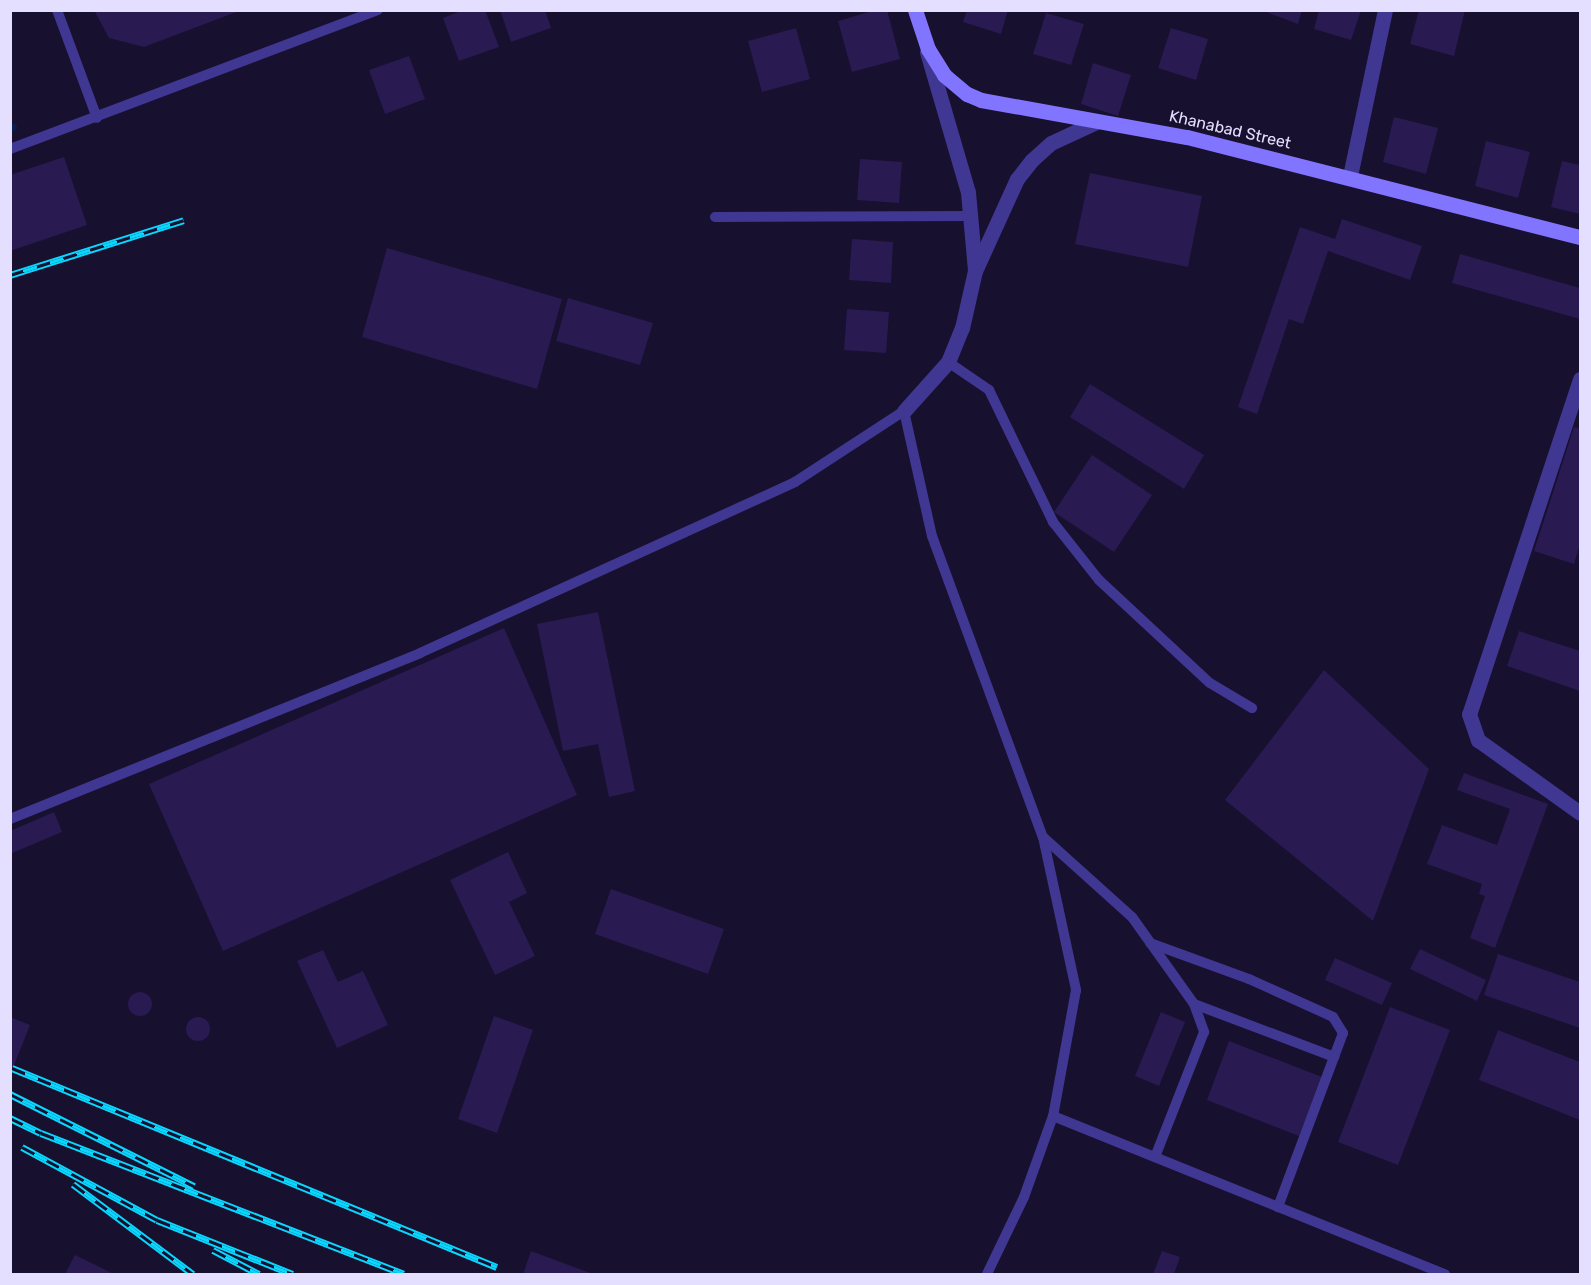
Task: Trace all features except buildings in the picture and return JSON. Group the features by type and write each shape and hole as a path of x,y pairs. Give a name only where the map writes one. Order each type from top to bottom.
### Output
{"main road":[{"name":"Khanabad Street","path":"915,10 921,35 944,75 967,94 995,105 1187,137 1581,237"}],"street":[{"path":"1350,177 1385,10"},
{"path":"921,35 960,155 970,216 975,271"},
{"path":"904,411 948,362 962,328 975,271 1017,179 1032,160 1051,143 1096,122"},
{"path":"1581,379 1469,714 1478,740 1581,813"}],"lane":[{"path":"57,10 97,117"},
{"path":"10,149 378,10"},
{"path":"715,217 970,216"},
{"path":"948,362 989,390 1011,429 1053,522 1099,580 1210,683 1252,708"},
{"path":"10,819 420,653 795,482 904,411 932,536 1043,837 1076,990 1053,1116 1024,1197 987,1275"},
{"path":"1043,837 1132,917 1194,1004 1204,1032 1155,1157"},
{"path":"1150,943 1249,979 1333,1017 1343,1033 1278,1207"},
{"path":"1194,1004 1334,1057"},
{"path":"1053,1116 1445,1275"}],"railway":[{"path":"10,275 184,220"},
{"path":"12,1068 497,1267"},
{"path":"10,1094 194,1186"},
{"path":"10,1118 41,1133 404,1274"},
{"path":"22,1147 157,1220 293,1274"},
{"path":"73,1184 193,1274"},
{"path":"213,1250 259,1274"}]}
